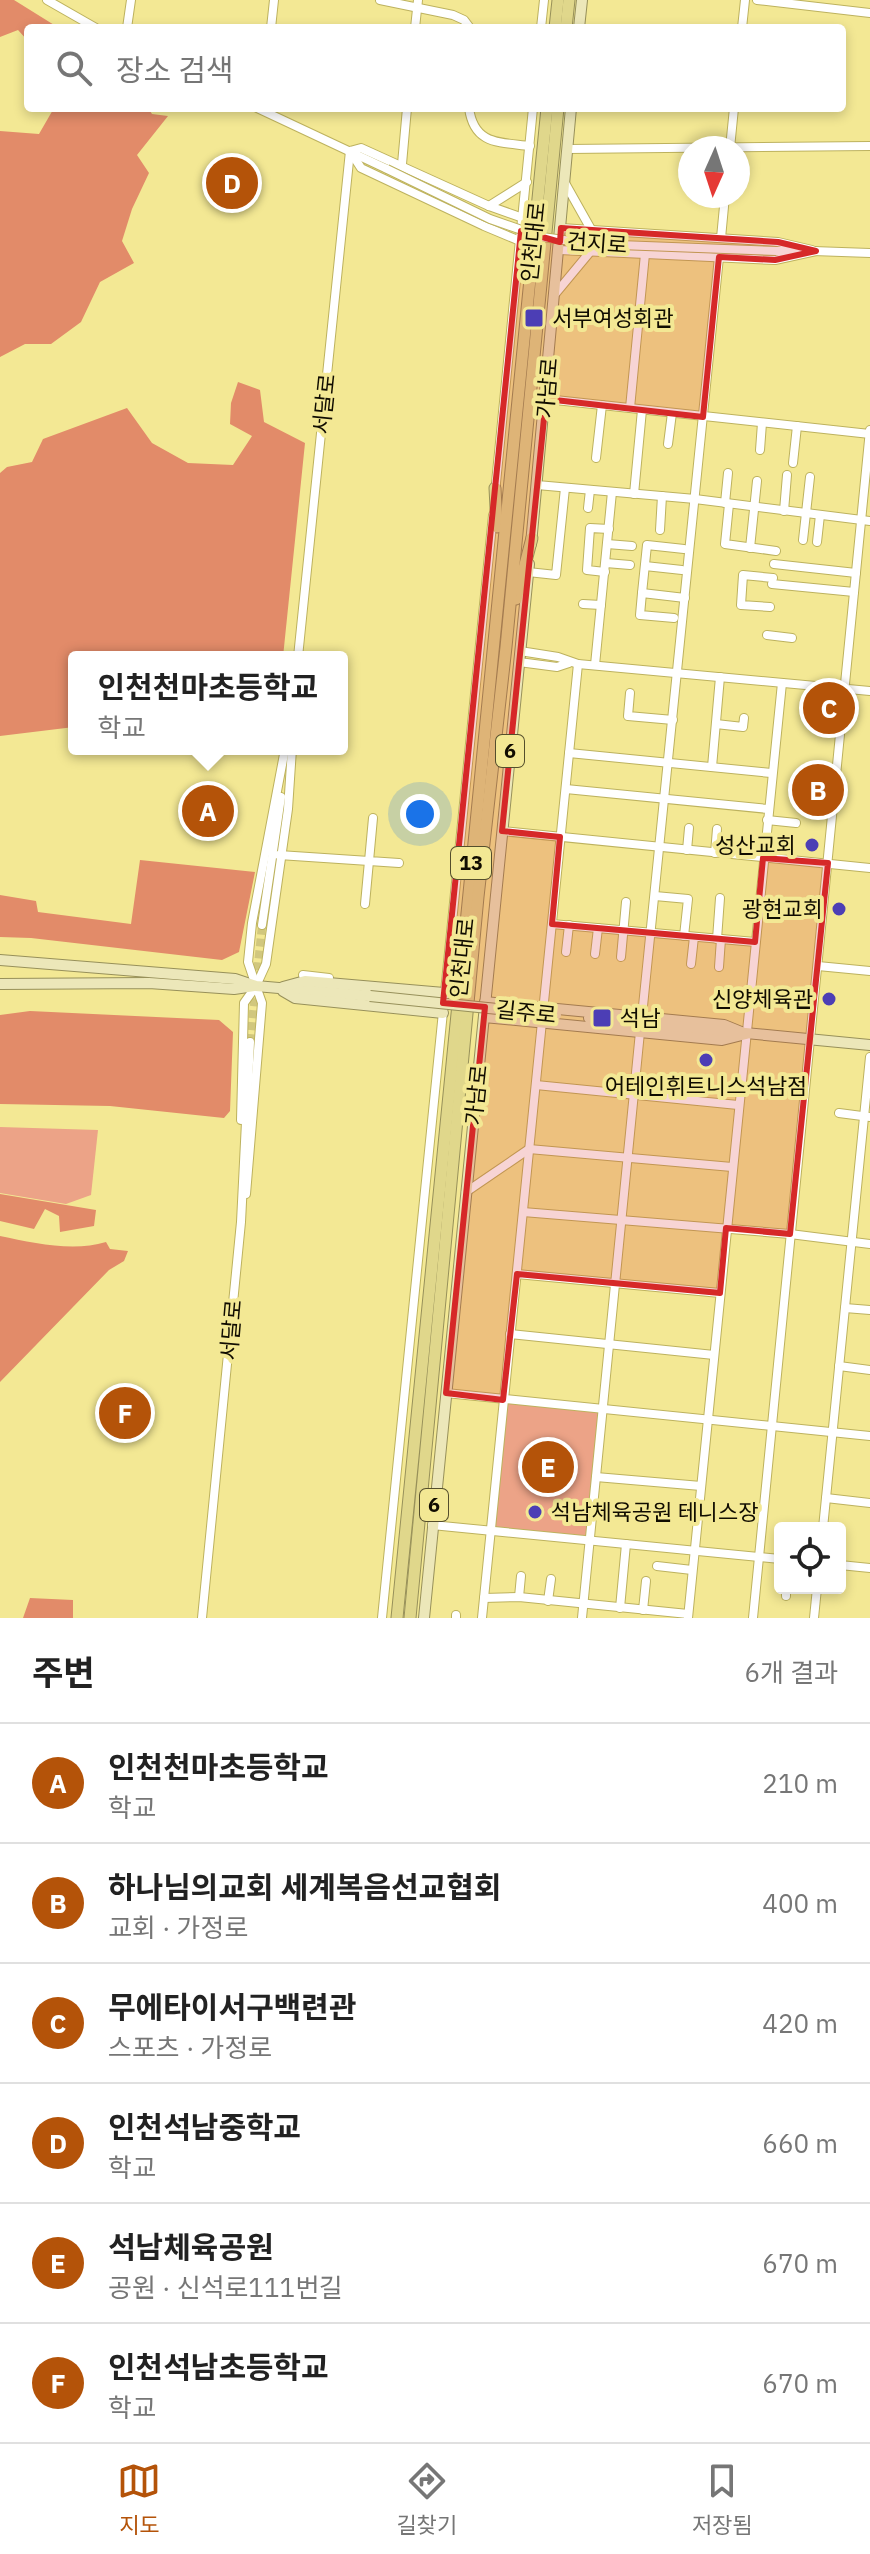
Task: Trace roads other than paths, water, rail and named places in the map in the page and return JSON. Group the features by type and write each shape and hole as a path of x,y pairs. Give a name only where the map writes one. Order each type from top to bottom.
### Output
{"highway":[{"path":"555,24 563,5"},
{"name":"인천대로","path":"397,1618 547,112"},
{"name":"인천대로","path":"410,1618 478,897 506,647 558,112"},
{"path":"495,488 499,572"},
{"path":"506,647 532,538"}],"main road":[{"path":"579,24 582,0"},
{"name":"가남로","path":"424,1618 546,399 571,112"},
{"name":"길주로","path":"0,960 235,979 256,986"},
{"name":"길주로","path":"278,988 305,981 445,991"},
{"name":"길주로","path":"0,984 149,983 234,989 256,986 870,1045"},
{"name":"길주로","path":"278,988 295,998 443,1013"},
{"path":"485,1002 724,1025 746,1034"},
{"path":"484,1017 722,1040 746,1034"}],"street":[{"path":"47,0 89,24"},
{"path":"128,24 131,0"},
{"path":"271,24 274,0"},
{"path":"380,0 418,4 453,15 467,24"},
{"path":"541,24 544,0"},
{"path":"742,24 745,0"},
{"path":"757,0 870,13"},
{"path":"416,24 418,4"},
{"name":"건지로","path":"267,112 490,219 542,237 593,244 870,253"},
{"path":"402,164 407,112"},
{"path":"470,112 475,130 482,137 530,146"},
{"path":"382,1618 533,112"},
{"path":"731,136 734,112"},
{"path":"750,148 870,146"},
{"path":"520,241 361,168 350,151 361,148 489,206 523,218"},
{"path":"568,149 678,148"},
{"name":"서달로","path":"299,651 350,151"},
{"path":"489,206 527,182"},
{"path":"565,182 592,231"},
{"path":"721,238 724,208"},
{"path":"561,228 778,242 816,251"},
{"path":"559,250 775,260 816,251"},
{"path":"556,293 590,252"},
{"path":"630,408 645,254"},
{"path":"642,1016 719,257"},
{"path":"546,399 870,433 866,521 854,592 753,1618"},
{"path":"596,458 602,405"},
{"path":"634,494 642,410"},
{"path":"668,444 672,413"},
{"path":"760,450 762,423"},
{"path":"793,463 797,426"},
{"path":"728,473 725,544 776,551"},
{"path":"784,511 787,475"},
{"path":"803,540 810,477"},
{"path":"750,548 757,481"},
{"path":"537,485 695,499 866,521"},
{"path":"528,572 556,575 565,488"},
{"path":"588,508 590,490"},
{"path":"595,665 612,492"},
{"path":"660,530 662,496"},
{"path":"817,542 820,515"},
{"path":"609,529 590,528 587,570 630,565"},
{"path":"607,544 632,546"},
{"path":"674,618 640,615 647,545 684,549"},
{"path":"774,564 856,573"},
{"path":"645,566 682,570"},
{"path":"770,607 741,605 743,575 854,592"},
{"path":"642,593 685,598"},
{"path":"583,604 601,605"},
{"path":"767,635 792,638"},
{"path":"519,657 557,667 574,663 870,691"},
{"path":"482,1618 566,789 574,663"},
{"path":"712,767 720,677"},
{"path":"484,1598 519,1597 688,1616 782,683"},
{"path":"630,693 628,716 673,720"},
{"path":"716,724 743,727 744,718"},
{"path":"569,753 771,773"},
{"path":"251,1042 262,1003 248,962 252,923 287,755"},
{"path":"252,923 259,935 266,933 287,755"},
{"path":"251,1042 244,1003 266,964 266,926 290,790 288,755"},
{"path":"566,789 768,809"},
{"path":"365,904 373,818"},
{"path":"767,820 796,823"},
{"path":"687,850 689,828"},
{"path":"715,853 717,829"},
{"path":"502,831 870,868"},
{"path":"279,855 399,863"},
{"path":"655,896 688,899 691,964"},
{"path":"719,967 720,898"},
{"path":"621,957 626,902"},
{"path":"552,924 755,942"},
{"path":"566,952 569,925"},
{"path":"595,954 598,928"},
{"path":"818,966 870,971"},
{"path":"303,975 445,991"},
{"path":"582,1618 640,1032"},
{"name":"서달로","path":"202,1618 241,1222 251,1042"},
{"path":"824,1522 867,1116 870,1057"},
{"path":"536,1085 738,1105"},
{"path":"839,1113 867,1116"},
{"path":"466,1192 529,1149 732,1167"},
{"path":"858,1183 870,1184"},
{"path":"523,1212 726,1228 870,1244"},
{"path":"517,1274 720,1293"},
{"path":"845,1308 870,1310"},
{"path":"510,1334 714,1355"},
{"path":"839,1366 870,1370"},
{"path":"446,1393 870,1436"},
{"path":"596,1477 701,1486"},
{"path":"826,1498 870,1503"},
{"path":"432,1525 774,1558"},
{"path":"620,1608 626,1544"},
{"path":"657,1566 692,1570"},
{"path":"846,1566 870,1568"},
{"path":"519,1597 521,1576"},
{"path":"548,1601 551,1579"},
{"path":"646,1581 647,1613"},
{"path":"814,1618 816,1594"}],"tunnel":[{"path":"250,1042 262,925"}],"place":[{"name":"인천석남중학교","path":"232,183"},
{"name":"서부여성회관","path":"534,318"},
{"name":"무에타이서구백련관","path":"829,708"},
{"name":"하나님의교회 세계복음선교협회","path":"818,790"},
{"name":"인천천마초등학교","path":"208,811"},
{"name":"성산교회","path":"812,845"},
{"name":"광현교회","path":"839,909"},
{"name":"신양체육관","path":"829,999"},
{"name":"석남","path":"602,1018"},
{"name":"어테인휘트니스석남점","path":"706,1060"},
{"name":"인천석남초등학교","path":"125,1413"},
{"name":"석남체육공원","path":"548,1467"},
{"name":"석남체육공원 테니스장","path":"535,1512"}]}
